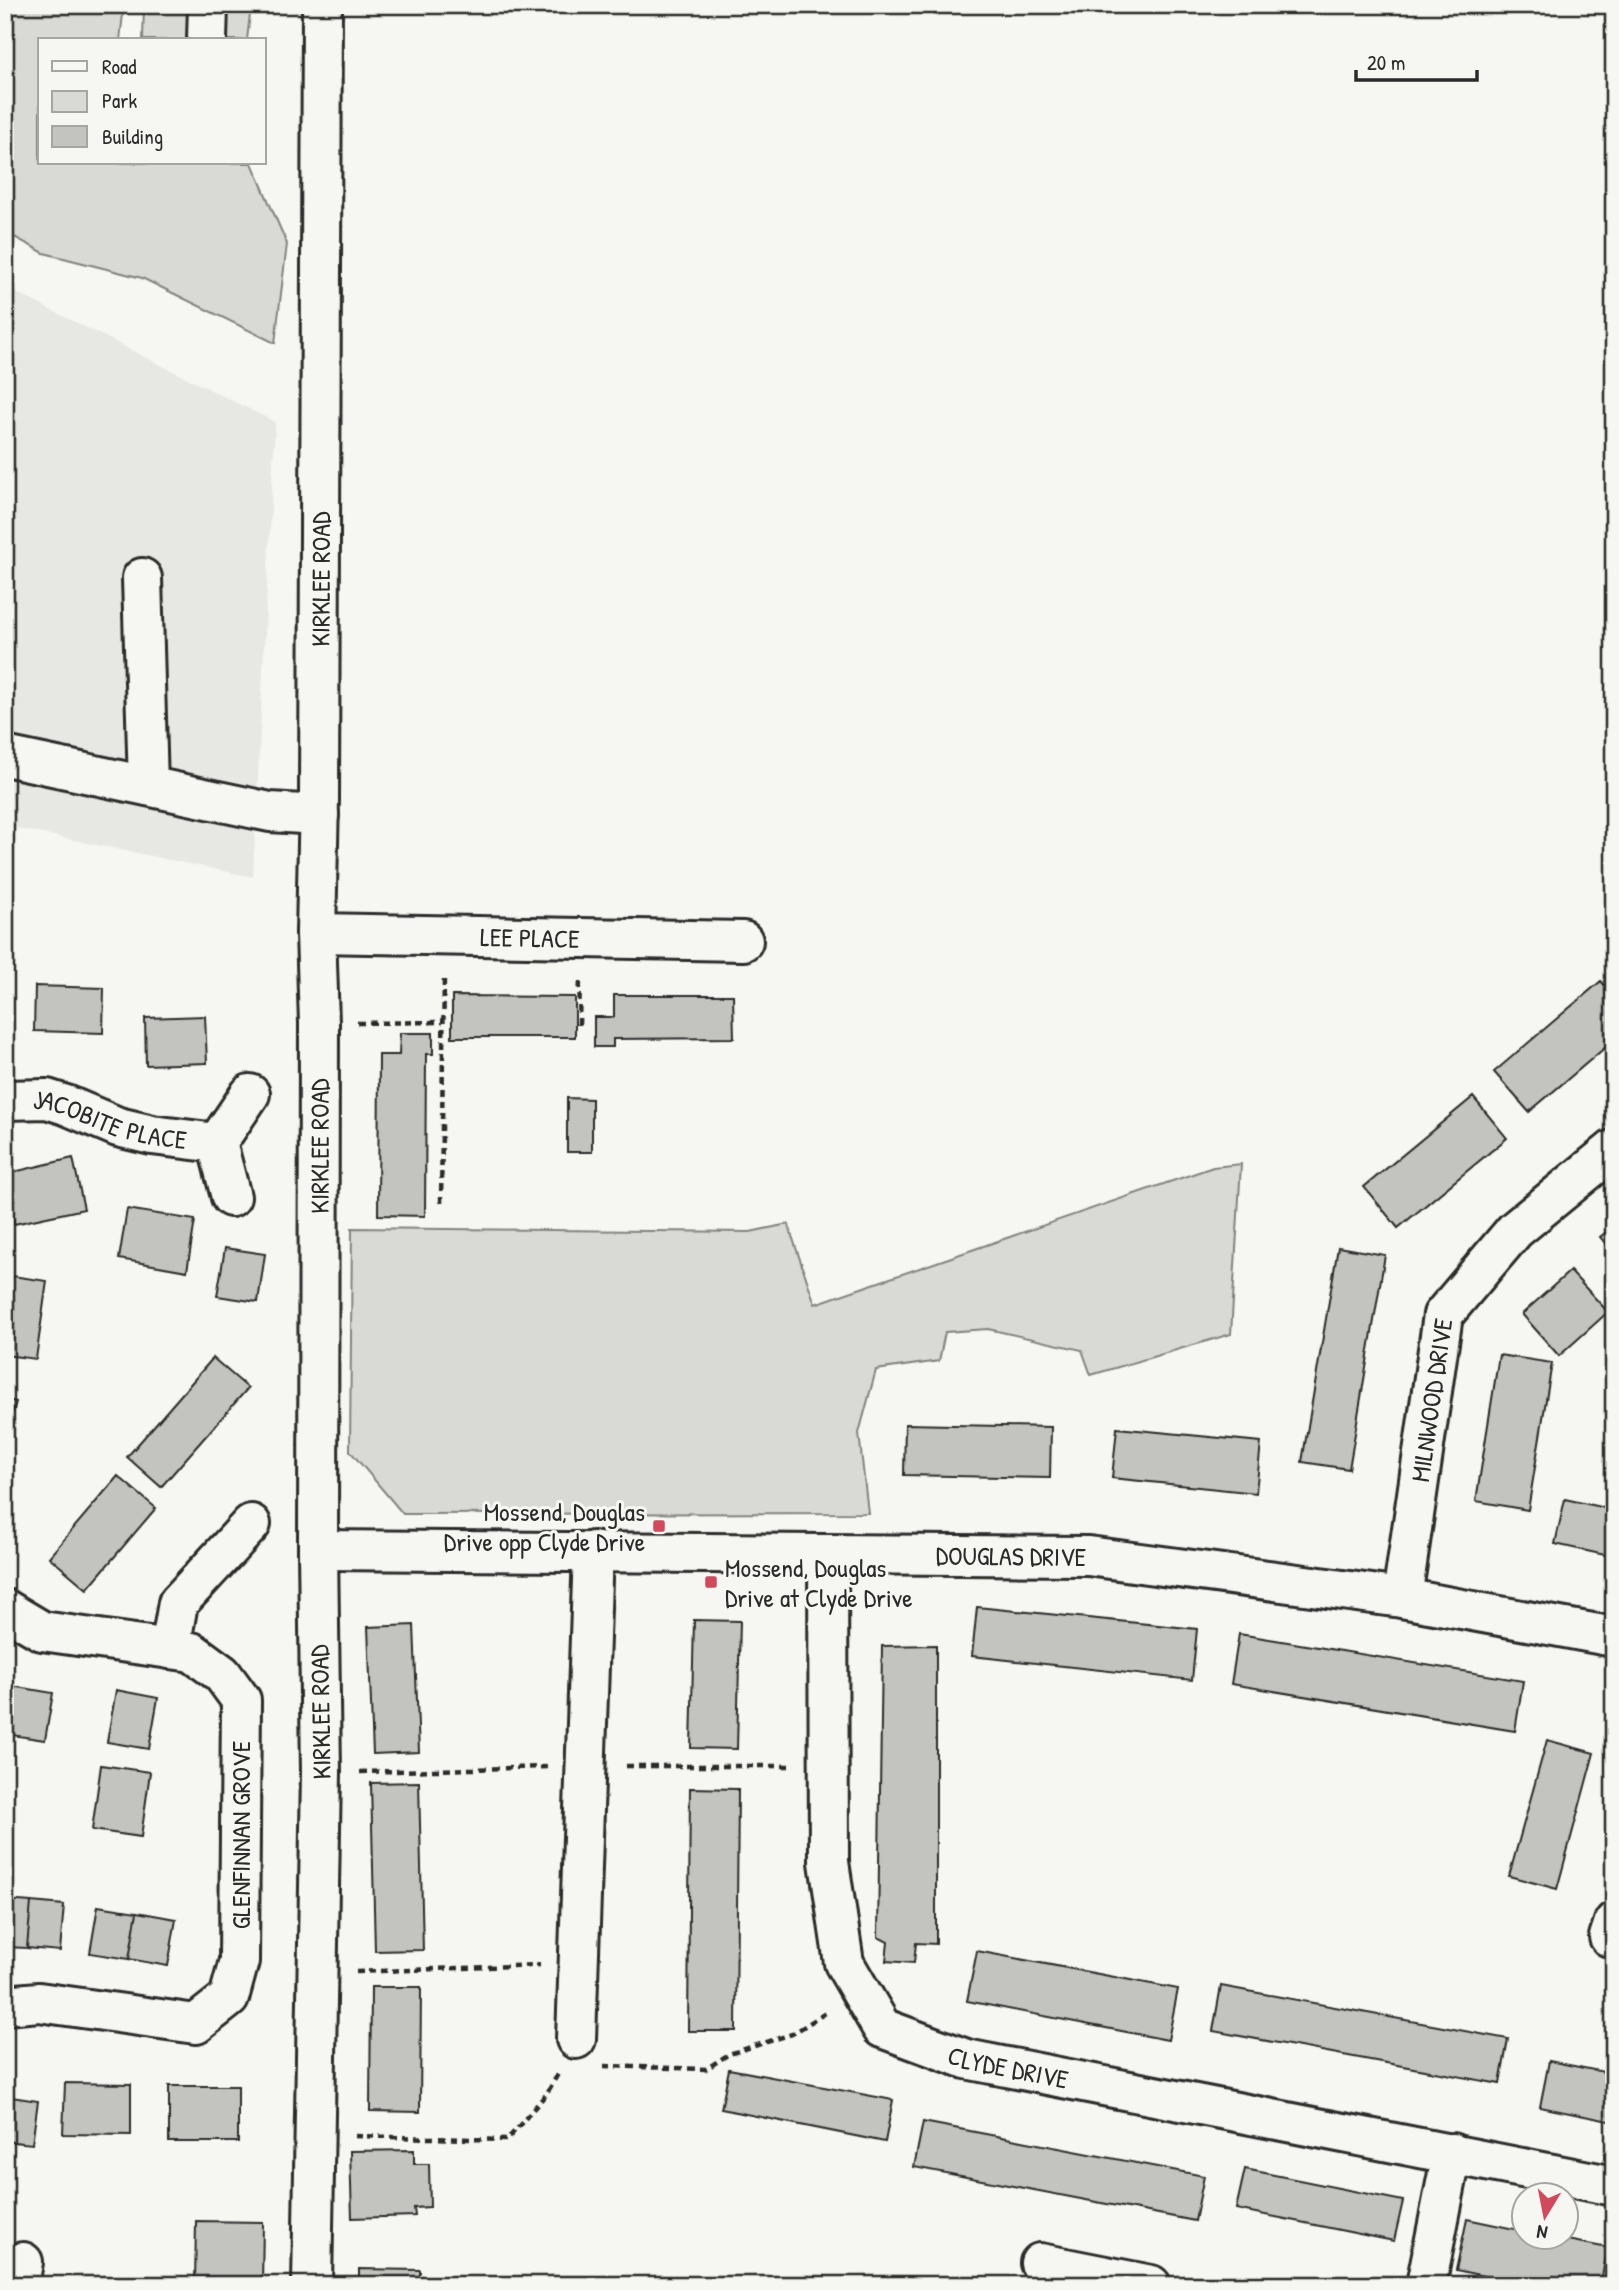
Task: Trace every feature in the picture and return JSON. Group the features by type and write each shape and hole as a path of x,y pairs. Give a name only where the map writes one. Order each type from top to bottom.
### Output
{"street":[{"path":"207,38 208,5"},
{"name":"KIRKLEE ROAD","path":"312,2285 321,1773 318,1550 319,1023 316,933 322,5"},
{"path":"142,578 148,786"},
{"path":"5,756 270,812 318,816"},
{"name":"LEE PLACE","path":"316,933 743,941"},
{"name":"JACOBITE PLACE","path":"216,1143 250,1094"},
{"name":"JACOBITE PLACE","path":"5,1100 47,1099 141,1132 216,1143"},
{"name":"JACOBITE PLACE","path":"216,1143 231,1197"},
{"name":"MILNWOOD DRIVE","path":"1402,1598 1443,1315 1515,1230 1614,1149"},
{"path":"170,1649 178,1603 251,1524"},
{"name":"DOUGLAS DRIVE","path":"318,1550 1088,1556 1402,1598 1614,1637"},
{"path":"570,2052 579,1965 593,1551"},
{"name":"CLYDE DRIVE","path":"828,1554 829,1862 844,1963 881,2028 966,2059 1614,2186"},
{"name":"GLENFINNAN GROVE","path":"5,1609 42,1631 192,1652 222,1674 241,1700 239,1961 229,1998 196,2024 39,2002 5,2005"},
{"path":"1426,2285 1452,2153"},
{"path":"1040,2263 1151,2285"}],"path":[{"path":"441,1203 445,936"},
{"path":"579,1025 580,938"},
{"path":"319,1023 443,1021"},
{"path":"319,1973 579,1965"},
{"path":"602,2066 706,2069 729,2054 792,2034 860,1990"},
{"path":"316,2135 508,2140 547,2093 570,2052"}],"shaded area":[{"path":"5,287 275,422 253,877 5,826"}],"green space":[{"path":"5,5 124,5 120,38 38,38 38,164 252,164 287,244 275,343 142,278 44,253 5,232 5,175 8,162 5,157"},
{"path":"144,5 251,5 247,38 143,38"},
{"path":"1241,1164 1231,1334 1091,1375 1082,1350 988,1329 945,1332 939,1361 876,1370 859,1433 868,1513 403,1514 350,1451 352,1228 750,1232 788,1224 815,1304 1213,1167"}],"building":[{"path":"1601,981 1614,996 1614,1040 1529,1112 1494,1072"},
{"path":"35,986 104,988 103,1033 34,1031"},
{"path":"614,995 733,995 734,1038 613,1039 613,1047 594,1047 594,1017 614,1017"},
{"path":"452,996 575,997 575,1037 452,1037"},
{"path":"205,1016 207,1063 146,1065 145,1018"},
{"path":"400,1033 433,1033 433,1054 426,1054 425,1216 378,1215 379,1055 399,1055"},
{"path":"1473,1097 1507,1138 1398,1228 1364,1187"},
{"path":"567,1098 592,1099 592,1152 567,1152"},
{"path":"73,1158 84,1209 14,1224 5,1174"},
{"path":"127,1209 195,1220 187,1271 119,1259"},
{"path":"1614,1226 1614,1254 1600,1237"},
{"path":"1338,1247 1385,1255 1349,1469 1302,1462"},
{"path":"225,1248 265,1254 258,1302 217,1296"},
{"path":"1570,1271 1608,1312 1559,1356 1522,1314"},
{"path":"5,1275 47,1281 36,1359 5,1355"},
{"path":"1499,1355 1552,1363 1528,1510 1476,1501"},
{"path":"213,1358 248,1388 161,1487 127,1457"},
{"path":"5,1399 16,1402 5,1436"},
{"path":"905,1424 1051,1427 1050,1478 904,1475"},
{"path":"1117,1428 1261,1442 1256,1493 1112,1478"},
{"path":"118,1476 156,1508 87,1589 49,1557"},
{"path":"1565,1499 1614,1510 1614,1557 1555,1544"},
{"path":"977,1607 1197,1629 1192,1680 972,1656"},
{"path":"694,1620 740,1621 737,1749 691,1748"},
{"path":"414,1625 419,1752 373,1754 368,1627"},
{"path":"1239,1634 1523,1681 1515,1731 1231,1684"},
{"path":"936,1645 936,1944 916,1943 914,1963 886,1961 888,1942 878,1937 882,1646"},
{"path":"5,1685 53,1693 45,1740 5,1734"},
{"path":"116,1690 158,1698 149,1749 107,1742"},
{"path":"1547,1740 1594,1753 1557,1889 1509,1876"},
{"path":"101,1765 150,1772 141,1837 92,1830"},
{"path":"419,1782 423,1950 375,1951 371,1783"},
{"path":"690,1788 738,1789 736,2031 688,2031"},
{"path":"5,1900 31,1902 27,1948 5,1947"},
{"path":"31,1902 64,1905 60,1951 27,1948"},
{"path":"98,1906 137,1912 129,1959 90,1953"},
{"path":"137,1912 176,1919 168,1966 129,1959"},
{"path":"977,1951 1178,1989 1168,2040 967,2001"},
{"path":"1221,1986 1508,2039 1500,2084 1213,2031"},
{"path":"371,1987 421,1987 420,2112 370,2111"},
{"path":"1549,2061 1614,2074 1614,2122 1540,2107"},
{"path":"729,2069 893,2100 885,2142 721,2109"},
{"path":"65,2083 131,2084 131,2135 63,2134"},
{"path":"169,2086 238,2086 238,2142 169,2142"},
{"path":"5,2096 38,2101 32,2144 5,2141"},
{"path":"923,2122 1204,2176 1195,2221 914,2167"},
{"path":"414,2150 414,2164 429,2164 430,2207 414,2208 415,2216 352,2218 350,2151"},
{"path":"1245,2169 1403,2201 1394,2241 1236,2209"},
{"path":"1467,2219 1510,2228 1510,2252 1580,2252 1580,2243 1608,2248 1600,2285 1525,2285 1456,2270"},
{"path":"196,2221 263,2222 262,2285 195,2285"},
{"path":"359,2269 420,2270 420,2285 359,2285"}],"place":[{"name":"Mossend, Douglas Drive opp Clyde Drive","path":"659,1526"},
{"name":"Mossend, Douglas Drive at Clyde Drive","path":"711,1582"}]}
